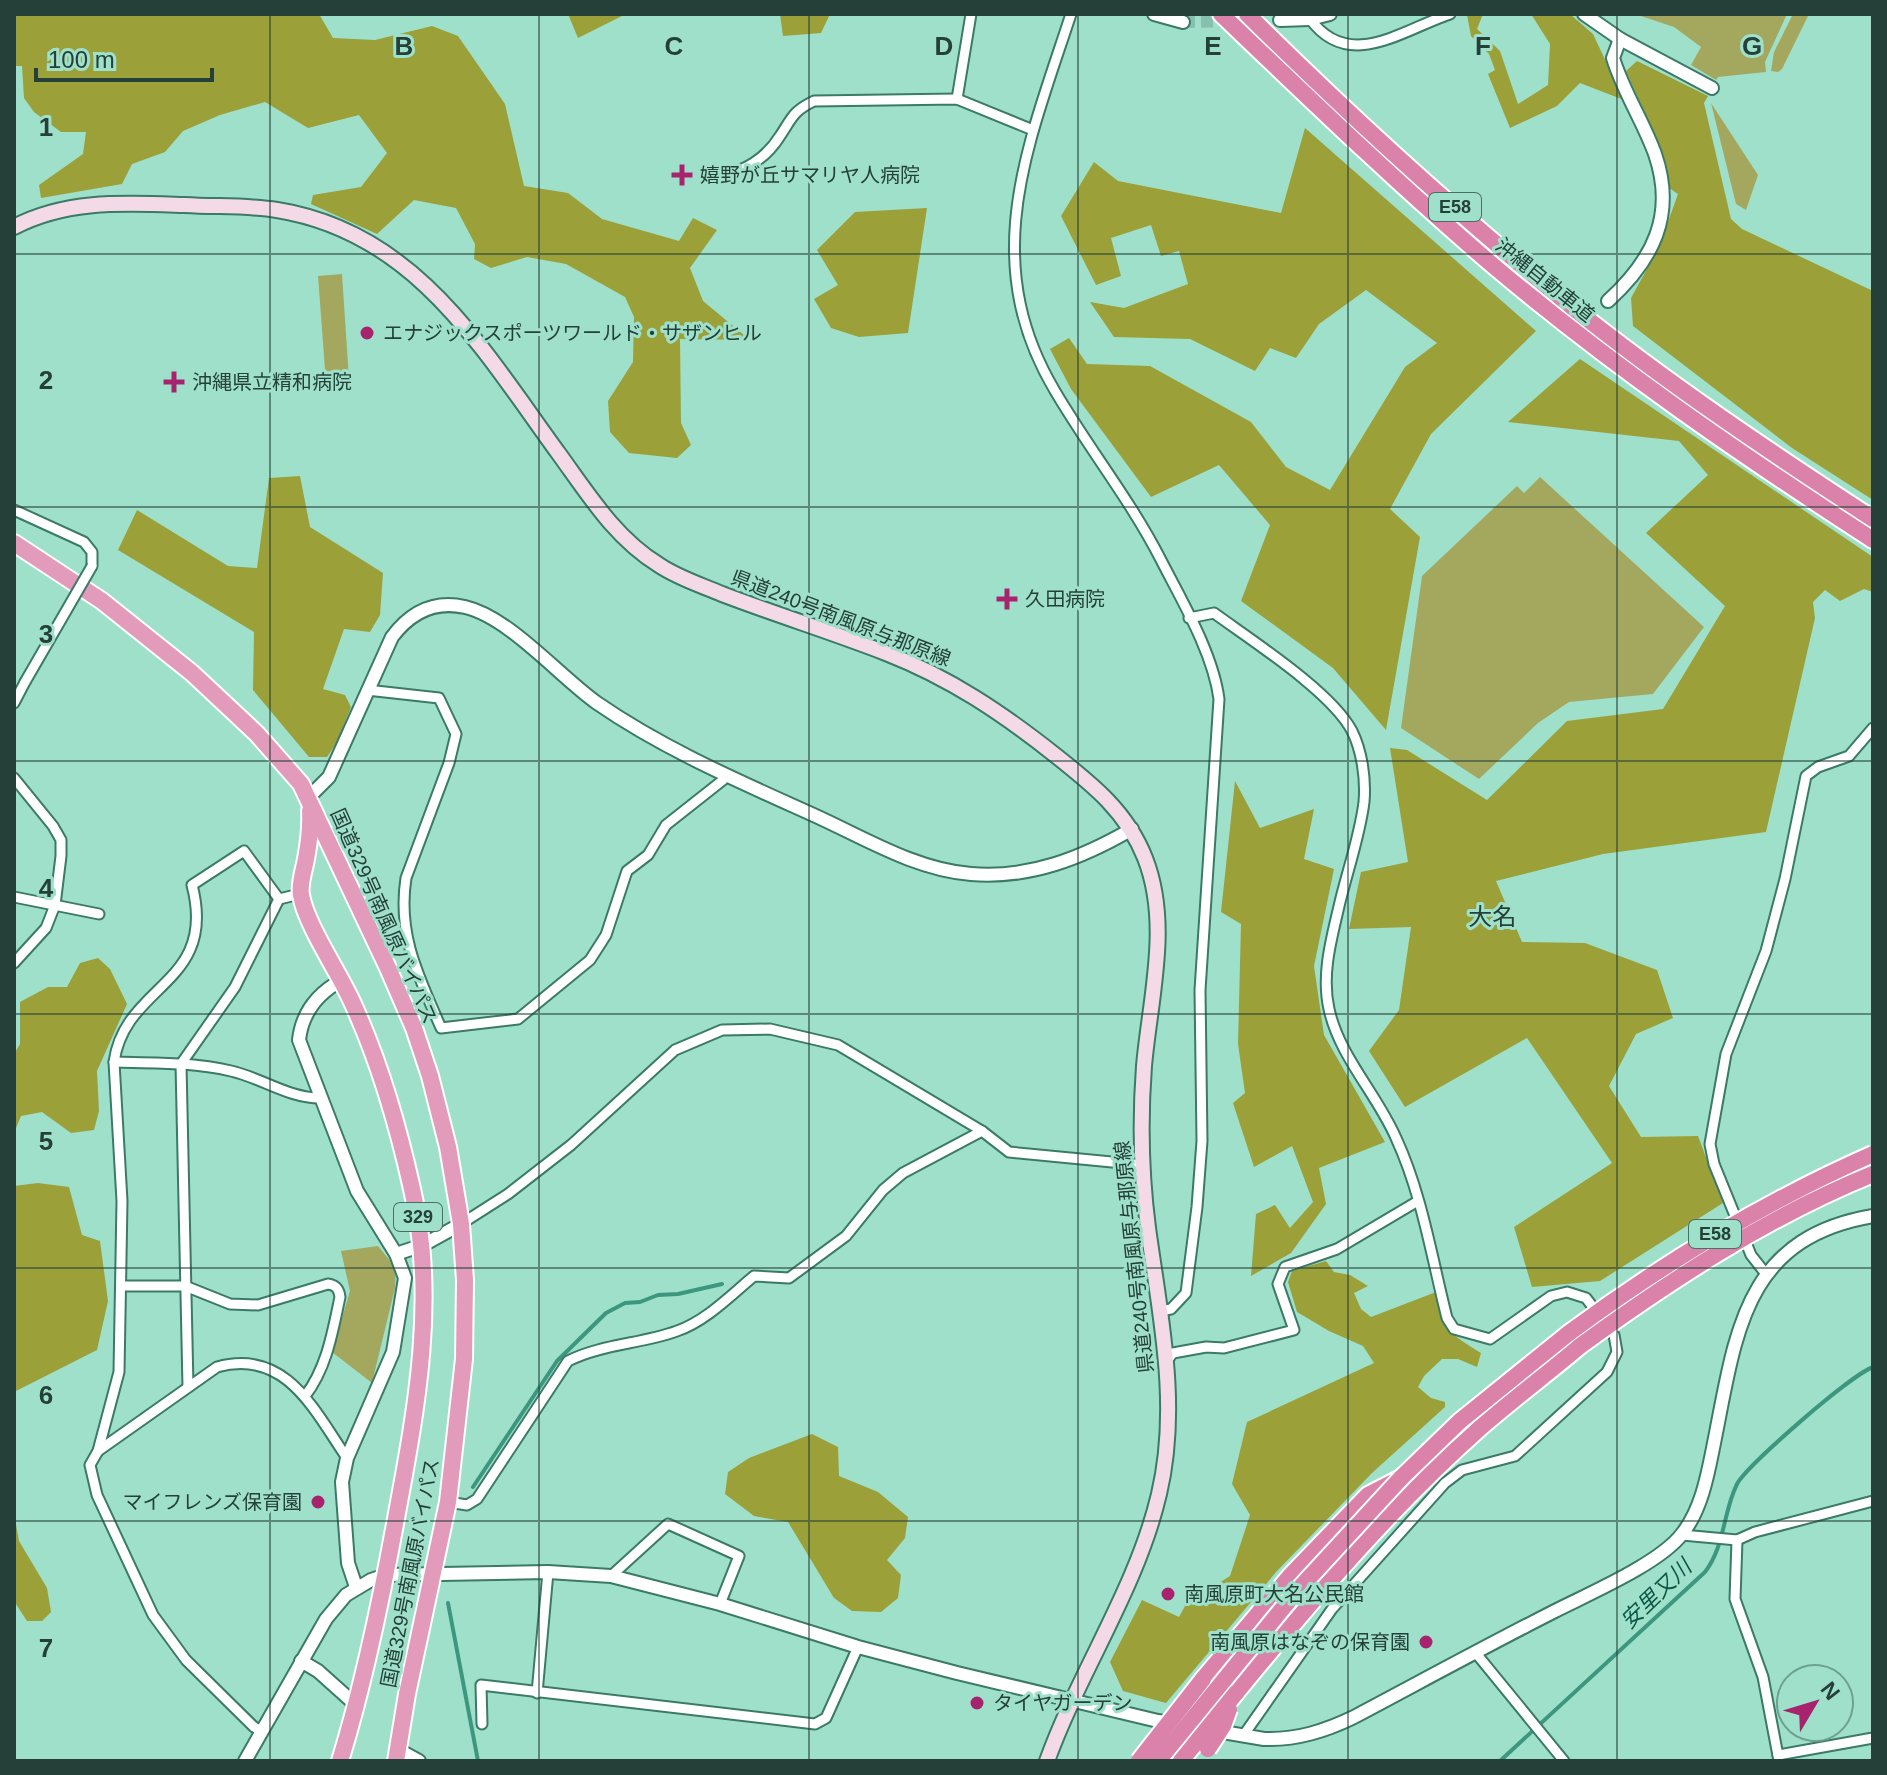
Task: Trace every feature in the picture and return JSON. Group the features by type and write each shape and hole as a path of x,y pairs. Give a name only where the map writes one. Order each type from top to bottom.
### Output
{"highway":[{"name":"沖縄自動車道","path":"1221,14 1369,155 1497,268 1666,400 1873,540"},
{"name":"沖縄自動車道","path":"1247,14 1323,88 1513,258 1676,385 1801,473 1873,519"},
{"name":"国道329号南風原バイパス","path":"14,543 102,601 192,673 257,734 301,784 414,1028 440,1111 461,1224 465,1280 464,1359 448,1502 396,1755"},
{"name":"国道329号南風原バイパス","path":"309,797 311,830 300,894 342,980 382,1078 403,1151 423,1245 425,1299 417,1397 386,1575 340,1761"},
{"name":"E58","path":"1158,1761 1296,1592 1401,1478 1460,1421 1569,1333 1673,1259 1785,1194 1873,1154"},
{"name":"E58","path":"1181,1761 1310,1603 1381,1524 1480,1428 1580,1346 1627,1312 1735,1243 1794,1210 1873,1174"},
{"path":"1139,1761 1233,1642 1291,1575 1368,1495 1401,1478"},
{"path":"1200,1761 1223,1726 1236,1693"}],"main road":[{"name":"県道240号南風原与那原線","path":"16,224 80,205 154,203 231,206 297,214 338,227 362,239 419,277 445,301 604,515 640,552 686,579 885,653 964,690 1002,713 1088,781 1132,829 1149,871 1157,918 1142,1093 1143,1165 1165,1363 1168,1443 1160,1492 1137,1563 1072,1699 1047,1761"}],"street":[{"path":"957,99 971,14"},
{"path":"1071,14 1033,130 1017,204 1013,245 1015,283 1027,332 1053,389 1150,539 1216,679 1219,699 1200,990 1202,1141 1197,1207 1186,1293 1179,1303 1160,1311"},
{"path":"1154,14 1183,22"},
{"path":"1280,20 1310,19 1330,14"},
{"path":"1310,19 1331,40 1357,47 1450,14"},
{"path":"1584,14 1620,39 1712,88"},
{"path":"1608,301 1634,276 1649,255 1661,221 1663,203 1655,153 1613,58 1620,39"},
{"path":"718,178 753,165 781,136 788,120 814,101 957,99 1033,130"},
{"path":"14,510 84,542 92,552 92,566 25,682 16,691 14,703"},
{"path":"309,797 329,777 385,648 402,623 414,614 445,605 482,613 503,626 596,702 654,738 726,775 916,861 970,874 997,874 1056,865 1088,854 1132,829"},
{"path":"1189,618 1214,613 1280,660 1341,714 1352,731 1364,773 1364,801 1331,942 1326,969 1326,995 1335,1028 1398,1141 1418,1201 1447,1318 1454,1329 1490,1339 1551,1296 1567,1292 1586,1298 1614,1335 1617,1352 1607,1372 1515,1456 1462,1470 1445,1483 1332,1609 1243,1736"},
{"path":"367,690 439,698 456,734 449,763 406,878 403,895 413,968 441,1028 518,1019 590,960 606,935 627,871 648,855 666,825 726,775"},
{"path":"1766,1274 1751,1255 1714,1164 1710,1144 1726,1054 1766,951 1785,879 1806,776 1818,767 1849,756 1873,728"},
{"path":"14,778 61,840 55,905 46,928 14,963"},
{"path":"261,1731 186,1660 153,1615 97,1495 90,1465 98,1451 119,1372 122,1201 114,1062 116,1045 126,1026 188,957 197,933 197,904 192,885 244,851 279,899"},
{"path":"279,899 300,894"},
{"path":"14,897 99,914"},
{"path":"188,1387 181,1064 235,987 279,899"},
{"path":"342,980 328,989 308,1010 301,1024 299,1040 357,1191 396,1254 405,1278 393,1352 347,1458 342,1482 345,1542 356,1587"},
{"path":"396,1254 423,1245 508,1194 571,1145 675,1050 722,1030 770,1029 838,1045 982,1131 1009,1152 1143,1165"},
{"path":"114,1062 206,1065 236,1072 302,1098 320,1098"},
{"path":"448,1502 467,1505 477,1499 568,1361 588,1351 678,1331 703,1318 754,1276 789,1278 846,1236 883,1190 903,1173 982,1131"},
{"path":"1165,1363 1173,1353 1206,1347 1224,1348 1294,1330 1278,1284 1285,1267 1337,1249 1418,1201"},
{"path":"245,1761 333,1609 356,1587 386,1575 431,1573 548,1572 611,1576 720,1604 858,1647 1158,1721 1280,1740 1334,1727 1617,1579 1663,1552 1682,1535 1699,1502 1735,1343 1754,1292 1784,1256 1812,1234 1840,1222 1873,1216"},
{"path":"121,1286 185,1286 230,1304 258,1305 328,1284 334,1285 340,1297 330,1343 312,1387 305,1396"},
{"path":"98,1451 217,1367 238,1361 262,1364 288,1379 305,1396 347,1458"},
{"path":"1682,1535 1737,1540 1755,1532 1873,1501"},
{"path":"611,1576 668,1524 739,1556 720,1604"},
{"path":"1737,1540 1735,1599 1763,1677 1778,1758 1873,1738"},
{"path":"537,1693 548,1572"},
{"path":"482,1724 481,1685 815,1724 826,1718 858,1647"},
{"path":"1475,1652 1564,1761"},
{"path":"301,1661 318,1671 356,1705"},
{"path":"396,1755 419,1761"}],"green space":[{"path":"1635,14 1787,14 1765,62 1766,72 1718,77 1716,80 1691,65 1701,47 1674,27"},
{"path":"1793,14 1809,14 1782,69 1771,71 1774,52"},
{"path":"1711,103 1758,175 1746,210 1736,204"},
{"path":"342,274 349,379 326,383 318,276"},
{"path":"1540,477 1704,627 1653,694 1569,702 1538,723 1479,779 1401,728 1422,576 1517,486 1524,493"},
{"path":"378,1246 396,1268 395,1288 372,1383 332,1352 350,1291 341,1251"}],"shaded area":[{"path":"14,14 319,14 333,38 375,40 432,26 458,36 505,104 524,186 568,193 602,219 679,241 693,218 717,230 690,268 703,301 750,340 680,339 681,423 691,445 677,458 629,453 610,432 608,401 633,362 634,317 625,297 566,264 527,257 491,268 474,259 475,244 456,208 414,200 377,234 311,204 313,195 361,187 387,153 359,115 308,128 265,102 220,115 183,131 165,152 132,164 122,184 41,198 39,185 83,154 86,132 61,132 34,112 24,98 22,66 14,66"},
{"path":"568,14 626,14 578,38"},
{"path":"780,14 830,14 821,33 783,36"},
{"path":"1483,14 1477,29 1500,51 1518,104 1548,85 1550,44 1531,14 1570,14 1593,34 1624,100 1580,83 1557,106 1510,128 1488,74 1495,70 1489,54 1471,36 1467,15"},
{"path":"1637,61 1708,96 1704,103 1731,219 1742,229 1873,291 1873,500 1792,448 1633,326 1631,298 1659,247 1678,194 1669,188 1664,157 1626,71"},
{"path":"1305,128 1536,331 1431,434 1390,509 1420,537 1386,730 1333,668 1241,601 1270,525 1219,465 1151,497 1071,389 1050,349 1069,338 1087,364 1150,366 1251,422 1286,467 1330,490 1405,367 1437,343 1366,290 1319,324 1296,358 1270,348 1255,371 1190,339 1114,337 1090,302 1124,308 1188,284 1179,251 1161,256 1151,225 1111,238 1121,276 1096,285 1061,216 1094,162 1118,181 1281,213"},
{"path":"927,208 908,333 859,337 831,328 814,299 838,285 817,250 855,212"},
{"path":"1580,359 1873,557 1873,592 1864,589 1840,601 1825,590 1813,602 1815,618 1766,832 1603,854 1496,881 1522,942 1585,943 1657,970 1673,1018 1636,1034 1609,1086 1641,1137 1698,1136 1723,1203 1600,1281 1532,1287 1514,1227 1612,1163 1527,1038 1405,1107 1369,1051 1399,1010 1411,927 1349,929 1361,872 1408,862 1390,748 1407,750 1487,800 1567,721 1663,709 1725,606 1646,533 1708,475 1679,441 1508,422"},
{"path":"300,476 310,527 383,573 380,615 370,632 344,629 323,689 345,695 351,707 337,742 327,757 309,757 253,690 254,632 118,550 137,510 228,566 257,568 269,478"},
{"path":"1235,781 1260,828 1314,809 1304,859 1334,869 1314,966 1324,1035 1385,1142 1319,1168 1326,1204 1291,1253 1251,1276 1256,1214 1275,1205 1290,1228 1313,1202 1292,1146 1254,1167 1233,1103 1245,1093 1238,1044 1241,924 1221,912"},
{"path":"98,958 110,969 127,1004 97,1071 99,1111 94,1130 71,1133 42,1112 21,1116 14,1133 14,1054 20,1044 20,1002 48,987 67,987 80,963"},
{"path":"38,1183 69,1187 82,1235 100,1241 108,1301 97,1350 14,1392 14,1186"},
{"path":"1326,1261 1334,1272 1350,1275 1368,1286 1354,1293 1361,1309 1371,1317 1436,1292 1441,1315 1449,1329 1481,1353 1477,1367 1458,1359 1442,1359 1424,1376 1418,1387 1431,1398 1445,1402 1445,1407 1372,1473 1277,1571 1166,1703 1123,1691 1110,1662 1142,1600 1179,1617 1196,1586 1208,1590 1230,1576 1250,1515 1232,1484 1247,1422 1374,1363 1363,1346 1297,1312 1288,1282 1292,1271"},
{"path":"812,1434 838,1447 839,1476 878,1492 908,1517 905,1538 887,1560 901,1575 898,1598 881,1612 852,1611 834,1598 788,1522 754,1516 725,1494 728,1472 749,1458"},
{"path":"14,1513 19,1541 47,1588 51,1612 42,1621 27,1621 14,1601"}],"waterway":[{"path":"473,1487 557,1361 606,1313 625,1303 722,1284"},
{"name":"安里又川","path":"1500,1761 1705,1572 1716,1551 1732,1495 1745,1474 1823,1403 1873,1367"},
{"path":"448,1603 478,1761"}],"tunnel":[{"path":"1183,22 1232,21"}],"place":[{"name":"嬉野が丘サマリヤ人病院","path":"682,175"},
{"name":"エナジックスポーツワールド・サザンヒル","path":"367,333"},
{"name":"沖縄県立精和病院","path":"174,382"},
{"name":"久田病院","path":"1007,599"},
{"name":"マイフレンズ保育園","path":"318,1502"},
{"name":"南風原町大名公民館","path":"1168,1594"},
{"name":"南風原はなぞの保育園","path":"1426,1642"},
{"name":"タイヤガーデン","path":"977,1703"}],"district":[{"name":"大名","path":"1492,916"}]}
